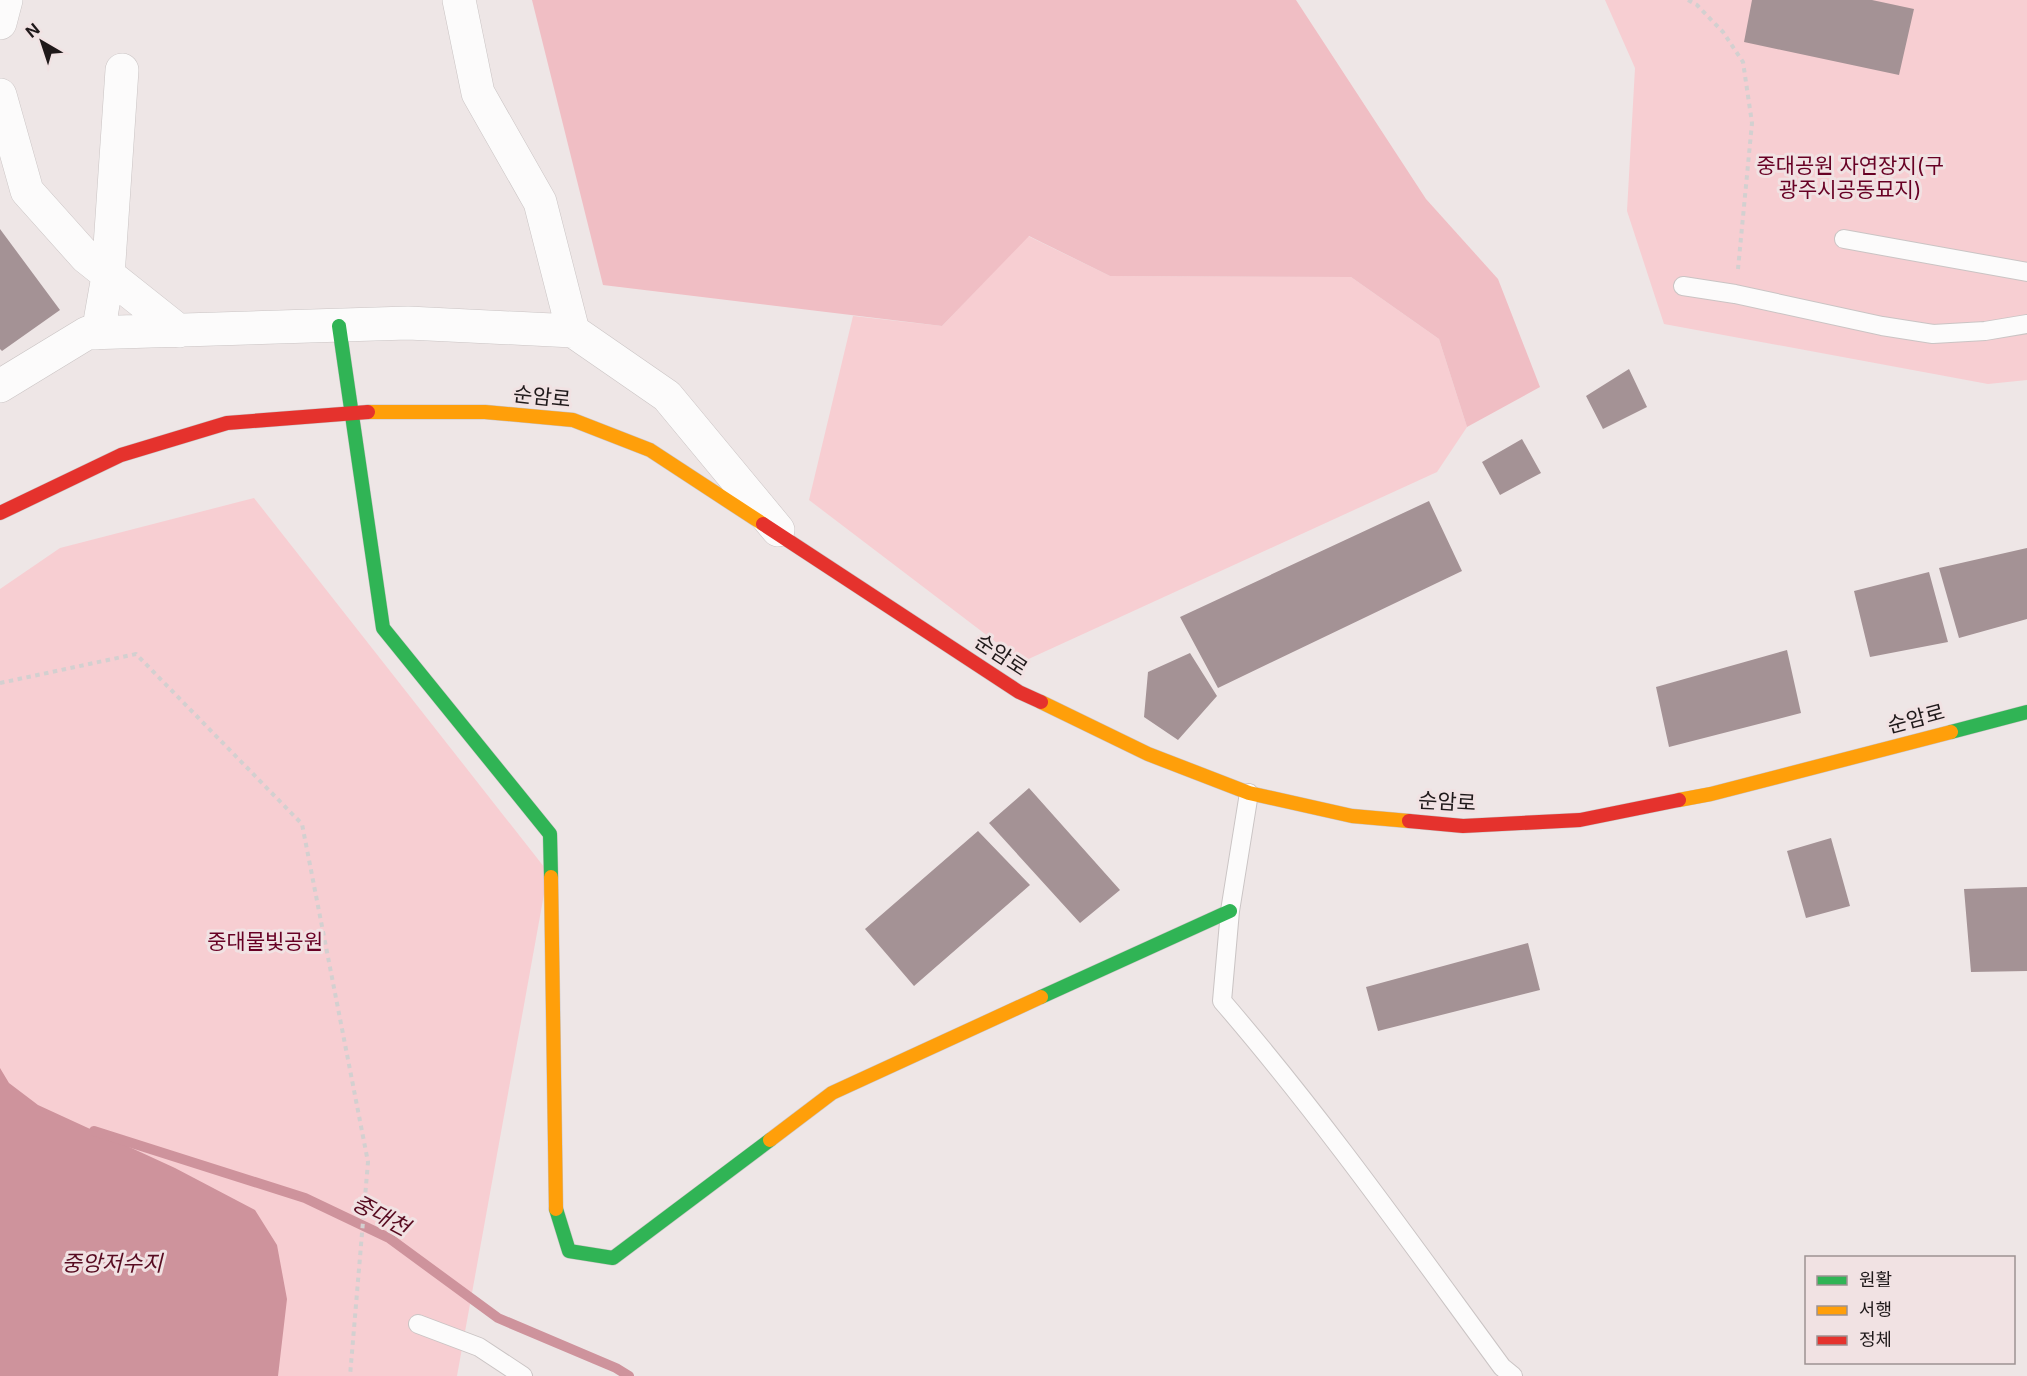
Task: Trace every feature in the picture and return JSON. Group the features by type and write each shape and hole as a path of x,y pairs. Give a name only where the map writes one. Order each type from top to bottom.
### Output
{"street":[{"path":"0,23 6,0"},
{"path":"459,0 478,93 540,202 573,331"},
{"path":"98,333 108,276 122,70"},
{"path":"0,95 27,191 86,257 179,331"},
{"path":"0,386 87,333 408,323 573,331 667,396 784,538"},
{"path":"339,326 383,628 550,834 556,1210 569,1251 613,1258 832,1093 1230,911"},
{"name":"순암로","path":"0,513 121,455 226,423 351,412 485,412 573,420 650,450 1019,692 1148,754 1249,793 1352,816 1463,826 1580,820 1711,794 2027,712"}],"lane":[{"path":"1844,239 2027,272"},
{"path":"1683,286 1735,294 1882,326 1933,334 1985,331 2027,324"},
{"path":"1249,793 1230,911 1222,1001 1274,1061 1378,1197 1502,1367 1513,1376"},
{"path":"418,1324 479,1347 523,1376"}],"path":[{"path":"1688,0 1697,4 1723,32 1743,62 1752,123 1735,294"},
{"path":"0,683 136,654 302,824 368,1162 350,1376"}],"green space":[{"name":"중대공원 자연장지(구 광주시공동묘지)","path":"1605,0 2027,0 2027,380 1988,384 1664,324 1627,211 1635,68"},
{"path":"1028,236 1110,276 1351,277 1439,339 1467,427 1437,472 1022,662 809,500 853,316 942,326"},
{"name":"중대물빛공원","path":"254,498 548,872 457,1376 0,1376 0,589 60,548"}],"shaded area":[{"path":"532,0 1296,0 1426,199 1498,279 1540,387 1467,427 1439,339 1351,277 1110,276 1029,236 942,326 603,285"}],"water":[{"name":"중앙저수지","path":"0,1068 9,1083 38,1105 175,1168 255,1210 277,1245 287,1299 278,1376 0,1376"}],"building":[{"path":"1752,0 1872,0 1914,9 1899,75 1744,42"},
{"path":"0,229 60,310 2,351 0,349"},
{"path":"1629,369 1647,407 1603,429 1586,396"},
{"path":"1522,439 1541,473 1500,495 1482,462"},
{"path":"1429,501 1462,571 1218,688 1180,617"},
{"path":"2027,548 2027,619 1959,638 1939,568"},
{"path":"1929,572 1948,642 1870,657 1854,591"},
{"path":"1787,650 1801,713 1669,747 1656,687"},
{"path":"1190,653 1217,696 1178,740 1144,717 1148,672"},
{"path":"1029,788 1120,890 1080,923 989,823"},
{"path":"978,831 1030,885 914,986 865,929"},
{"path":"1831,838 1850,906 1806,918 1787,851"},
{"path":"2027,887 2027,971 1971,972 1964,889"},
{"path":"1528,943 1540,990 1378,1031 1366,987"}],"waterway":[{"name":"중대천","path":"94,1131 305,1198 389,1238 498,1318 616,1368 629,1376"}],"traffic: fast":[{"path":"339,326 383,628 550,834 551,877"},
{"path":"1951,732 2027,712"},
{"path":"1041,997 1230,911"},
{"path":"556,1209 569,1251 613,1258 770,1140"}],"traffic: slow":[{"path":"368,412 485,412 573,420 650,450 763,524"},
{"path":"1041,702 1148,754 1249,793 1352,816 1409,821"},
{"path":"1679,800 1711,794 1951,732"},
{"path":"551,877 556,1209"},
{"path":"770,1140 832,1093 1041,997"}],"traffic: jam":[{"path":"0,513 121,455 227,423 368,412"},
{"path":"763,524 1019,692 1041,702"},
{"path":"1409,821 1463,826 1580,820 1679,800"}]}
